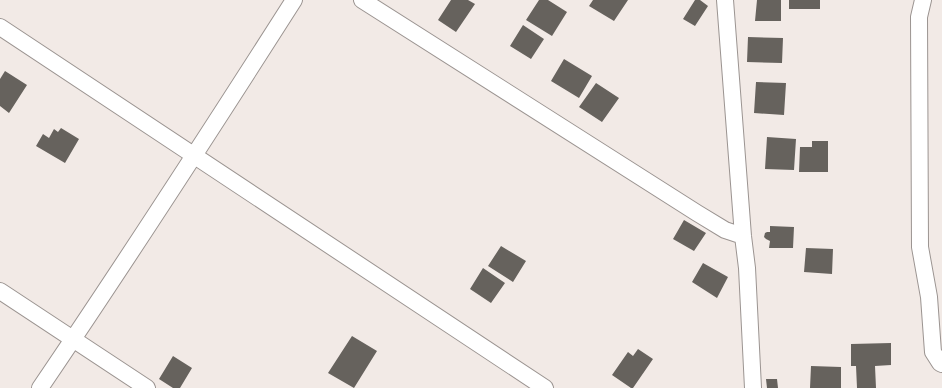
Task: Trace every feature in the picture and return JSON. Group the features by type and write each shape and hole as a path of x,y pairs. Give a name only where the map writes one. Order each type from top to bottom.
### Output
{"street":[{"path":"40,388 195,155 294,0"},
{"path":"362,0 697,213 725,230 743,236"},
{"path":"726,0 743,236 747,268 753,388"},
{"path":"923,0 919,17 920,247 929,297 933,352 942,364"},
{"path":"0,26 545,388"},
{"path":"0,291 147,388"}],"building":[{"path":"451,0 468,0 475,4 456,32 438,20"},
{"path":"539,0 548,0 567,12 552,36 526,20"},
{"path":"593,0 628,0 614,21 589,6"},
{"path":"695,0 700,0 708,6 695,26 683,19"},
{"path":"757,0 781,0 781,21 755,21"},
{"path":"789,0 820,0 820,9 789,9"},
{"path":"523,25 544,39 531,59 510,46"},
{"path":"748,37 783,38 782,63 747,62"},
{"path":"564,59 592,76 579,98 551,81"},
{"path":"5,71 27,85 9,113 0,106 0,79"},
{"path":"756,82 786,83 784,115 754,113"},
{"path":"596,83 619,98 602,122 579,107"},
{"path":"61,128 79,139 65,163 36,146 43,134 49,138 54,129 58,132"},
{"path":"767,137 796,139 794,170 765,169"},
{"path":"812,141 828,141 828,172 799,172 800,147 812,147"},
{"path":"684,220 706,233 694,251 673,239"},
{"path":"770,226 794,227 793,248 769,248 770,241 764,237 765,233 770,232"},
{"path":"501,246 526,261 513,282 488,266"},
{"path":"806,248 833,249 832,274 804,272"},
{"path":"703,263 728,277 717,298 692,282"},
{"path":"483,268 505,283 491,303 470,289"},
{"path":"352,336 377,351 354,388 328,373"},
{"path":"891,343 891,365 875,366 876,388 857,388 856,366 851,366 851,344"},
{"path":"638,349 653,359 633,388 631,388 612,375 628,352 633,356"},
{"path":"173,356 192,368 180,388 173,388 159,379"},
{"path":"811,366 841,367 841,388 810,388"},
{"path":"766,379 777,379 778,388 767,388"}]}
